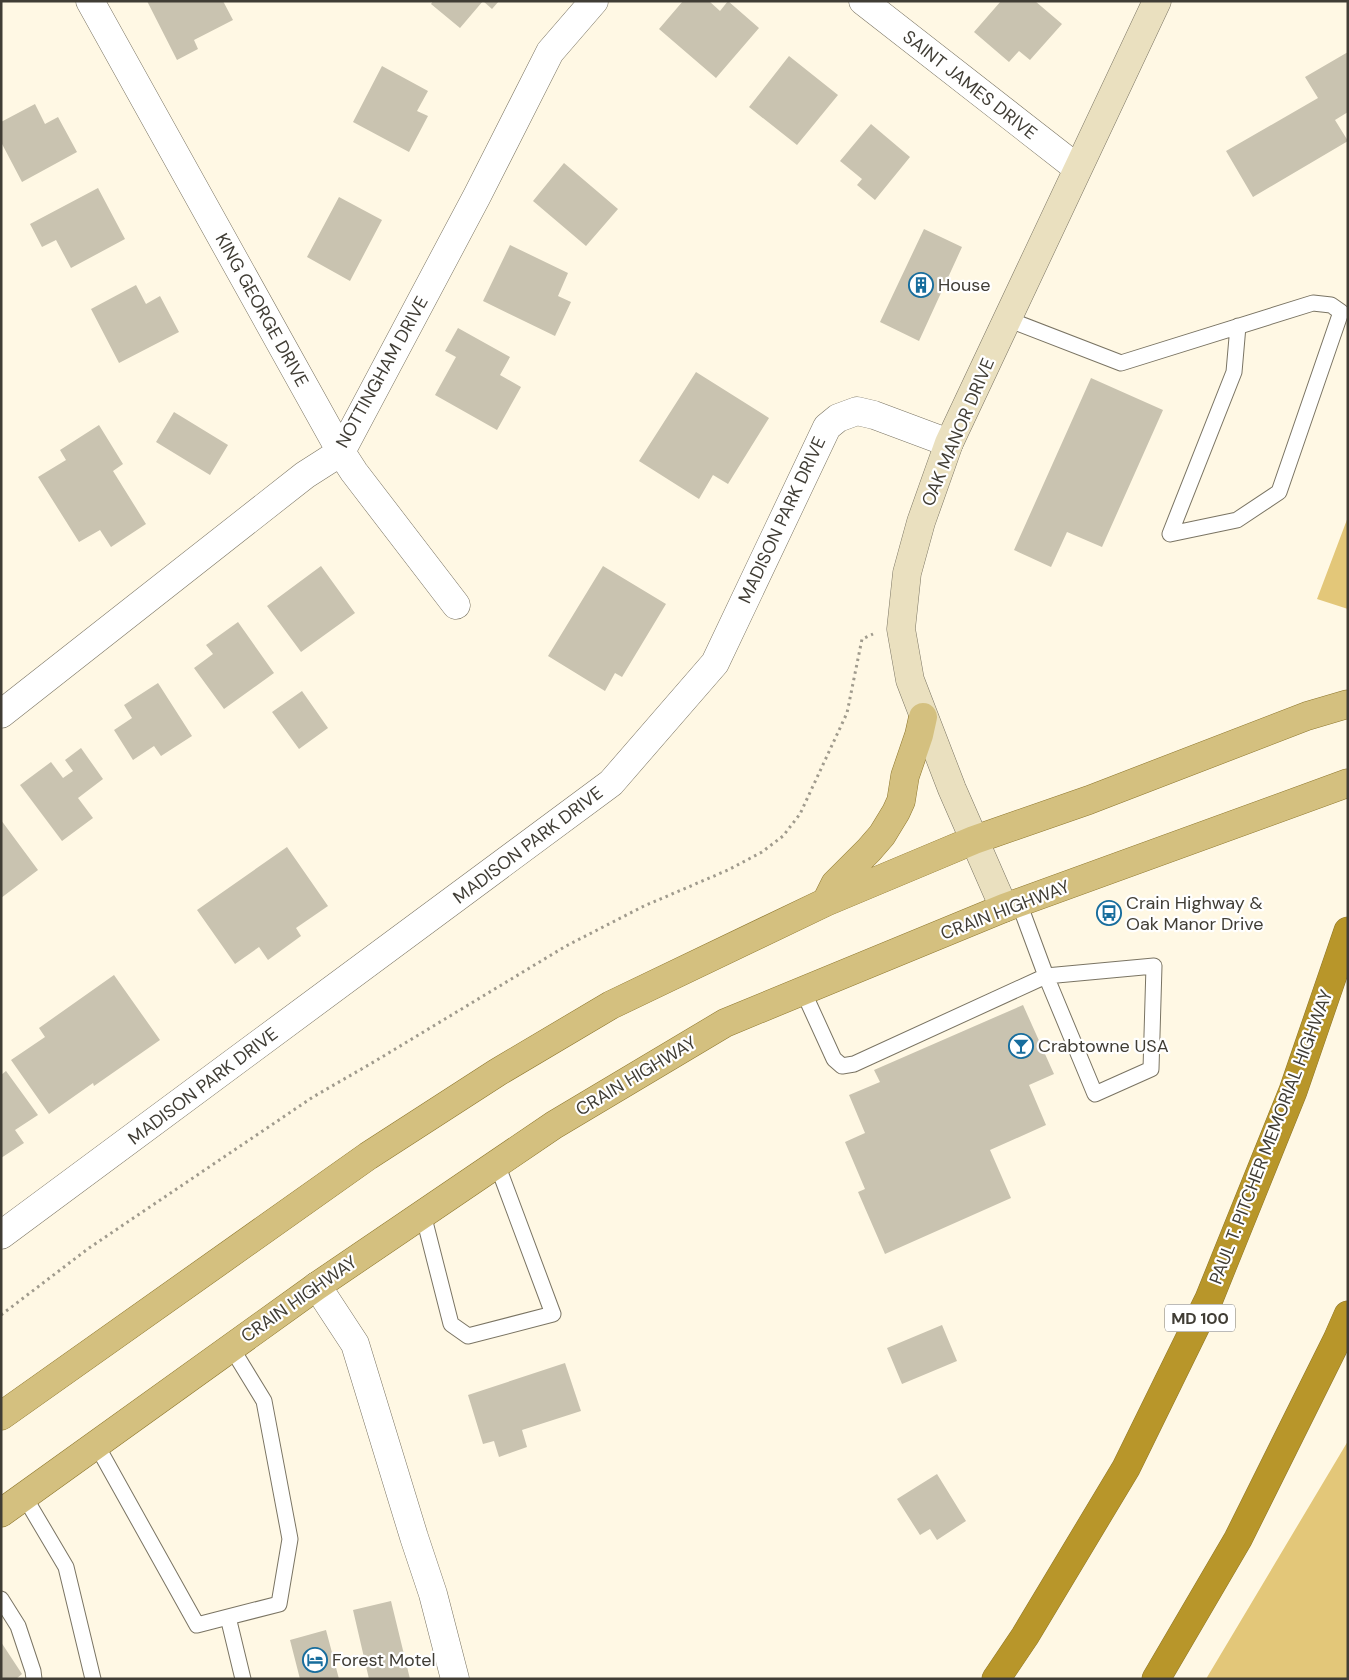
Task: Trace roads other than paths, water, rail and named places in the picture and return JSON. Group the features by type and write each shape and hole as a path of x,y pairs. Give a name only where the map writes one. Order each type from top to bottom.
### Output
{"highway":[{"name":"PAUL T. PITCHER MEMORIAL HIGHWAY","path":"996,1679 1025,1636 1126,1468 1209,1299 1292,1091 1348,931"},
{"path":"1156,1679 1238,1539 1338,1340 1348,1315"}],"main road":[{"path":"1,1416 368,1156 498,1072 611,1005 826,902 974,840 1089,800 1307,716 1348,704"},
{"path":"826,902 835,884 882,835 896,812 901,801 905,776 923,717"},
{"name":"CRAIN HIGHWAY","path":"1,1513 317,1286 554,1125 725,1023 1011,906 1348,783"}],"street":[{"name":"KING GEORGE DRIVE","path":"90,1 341,452 354,472 456,605"},
{"name":"NOTTINGHAM DRIVE","path":"1,714 305,474 341,452 477,196 550,52 594,1"},
{"name":"SAINT JAMES DRIVE","path":"863,1 1078,168"},
{"name":"OAK MANOR DRIVE","path":"1011,906 974,840 923,717 910,680 901,629 907,572 921,522 949,443 1157,1"},
{"name":"MADISON PARK DRIVE","path":"1,1235 612,783 715,663 827,426 838,418 857,411 874,415 949,443"},
{"path":"317,1286 356,1344 433,1594 455,1679"}],"lane":[{"path":"1007,319 1121,363 1238,326 1313,303 1331,305 1341,312 1279,492 1237,520 1170,534 1234,372 1238,326"},
{"path":"803,991 834,1059 842,1066 854,1064 1046,976 1154,966 1150,1069 1094,1094 1046,976 1011,906"},
{"path":"423,1214 452,1324 468,1336 553,1314 497,1164"},
{"path":"96,1444 197,1624 279,1604 290,1539 264,1401 231,1347"},
{"path":"24,1496 66,1567 93,1679"},
{"path":"1,1599 18,1626 34,1679"},
{"path":"228,1617 243,1679"}],"place":[{"name":"House","path":"921,285"},
{"name":"Crain Highway & Oak Manor Drive","path":"1109,913"},
{"name":"Crabtowne USA","path":"1021,1046"},
{"name":"Forest Motel","path":"315,1660"}]}
